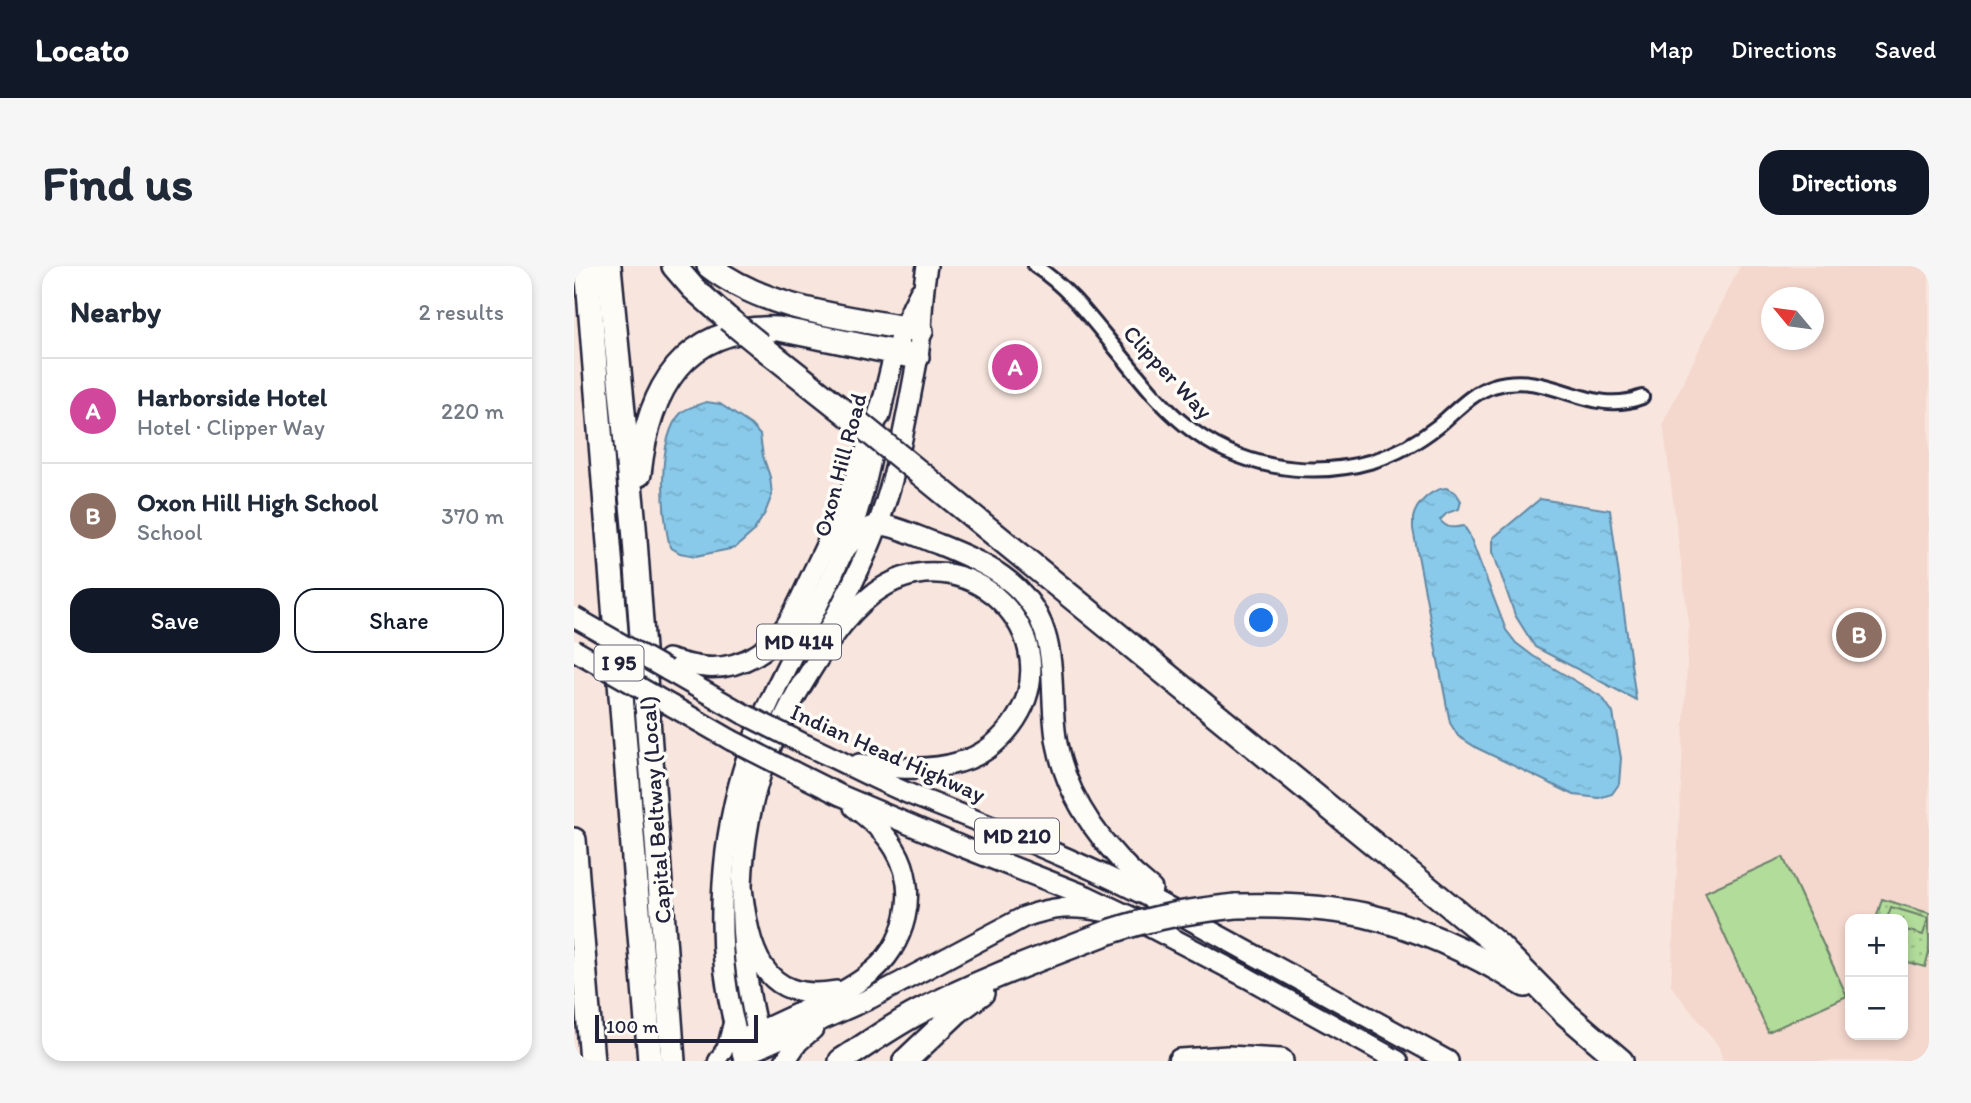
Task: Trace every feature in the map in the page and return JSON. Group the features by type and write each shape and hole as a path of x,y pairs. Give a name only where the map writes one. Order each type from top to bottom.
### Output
{"highway":[{"name":"I 95","path":"587,266 650,1061"},
{"name":"Capital Beltway (Local)","path":"609,266 634,526 673,1061"},
{"path":"674,266 693,288 760,345 1499,946 1564,1013 1620,1061"},
{"path":"709,266 736,283 786,304 912,329"},
{"path":"634,526 642,444 649,419 659,394 671,375 686,358 704,345 724,334 758,328 796,332 917,357"},
{"path":"574,839 592,1061"},
{"path":"841,1061 917,1013 963,990 1042,958 1140,922 1184,912 1236,906 1275,905 1323,909 1364,915 1402,926 1442,940 1484,961 1564,1013"},
{"path":"905,1061 959,1010 989,988 1042,958"},
{"path":"1180,1061 1281,1061"}],"main road":[{"name":"Oxon Hill Road","path":"742,888 757,787 769,752 862,563 890,488 917,357 912,329 926,266"},
{"name":"Oxon Hill Road","path":"757,1031 741,1048 733,1019 725,963 722,922 726,850 738,781 762,717 842,553 866,481 894,352 912,329"},
{"path":"667,665 718,668 735,665 757,655 772,643 789,621 845,505 883,399"},
{"path":"842,553 868,527 878,525 897,528 967,555 1010,580 1036,611 1045,634 1057,747 1080,805 1100,836 1127,867 1188,919"},
{"path":"793,700 847,620 871,595 889,584 913,575 933,572 953,575 975,582 1009,609 1021,629 1028,650 1030,673 1026,698 1017,718 1003,737 981,754 959,763 931,768 842,762"},
{"name":"Indian Head Highway","path":"574,617 667,665 742,713 806,746 911,794 1022,838 1143,894 1448,1061"},
{"name":"MD 210","path":"574,650 731,740 840,795 1131,917 1398,1061"},
{"path":"757,1031 850,986 879,966 896,942 904,923 906,883 903,865 895,849 885,835 840,795"},
{"path":"742,888 754,950 763,967 774,978 796,990 812,992 827,992 850,986"},
{"name":"MD 414","path":"742,888 744,955 757,1031"},
{"path":"785,1061 798,1042 831,1017 1024,917 1067,907 1131,917"},
{"path":"757,1031 831,1017"}],"street":[{"name":"Clipper Way","path":"1035,266 1057,283 1089,315 1133,369 1184,424 1203,439 1232,453 1268,465 1289,469 1335,470 1374,461 1422,438 1476,394 1492,386 1512,382 1525,381 1546,385 1600,403 1631,402 1642,397"},
{"path":"717,1061 729,1040 733,1019"}],"shaded area":[{"path":"1740,266 1929,266 1929,1061 1723,1061 1718,1045 1671,986 1689,624 1663,423"}],"green space":[{"path":"1783,857 1845,992 1845,997 1768,1032 1705,892"},
{"path":"1882,899 1929,913 1929,952 1925,967 1908,962 1908,914 1878,914"},
{"path":"1891,907 1928,918 1923,935 1908,930 1908,914 1889,914"}],"water":[{"path":"706,402 720,404 751,425 760,435 772,495 753,532 735,548 696,556 680,553 670,547 663,498 664,458 673,425 681,413"},
{"path":"1446,488 1456,493 1461,501 1459,509 1447,513 1440,520 1450,527 1464,526 1469,534 1506,630 1516,643 1533,656 1602,697 1613,713 1621,758 1619,784 1612,794 1599,798 1574,795 1477,748 1458,736 1450,723 1413,529 1413,518 1421,502 1435,491"},
{"path":"1540,499 1610,510 1636,700 1535,647 1515,615 1493,552 1493,538"}],"place":[{"name":"Harborside Hotel","path":"1015,367"},
{"name":"Oxon Hill High School","path":"1859,635"}]}
